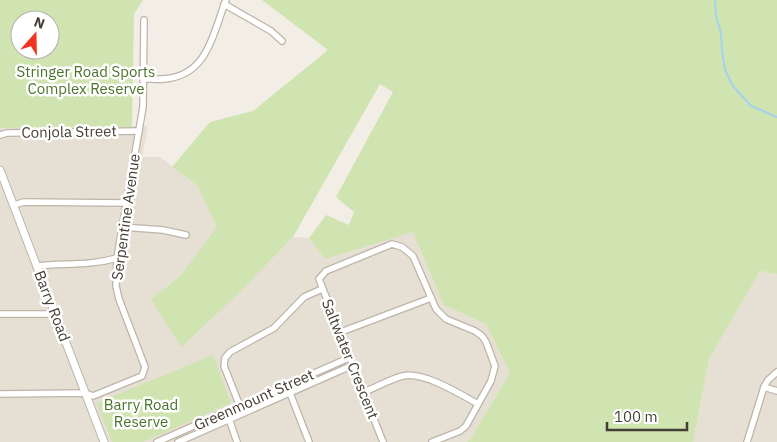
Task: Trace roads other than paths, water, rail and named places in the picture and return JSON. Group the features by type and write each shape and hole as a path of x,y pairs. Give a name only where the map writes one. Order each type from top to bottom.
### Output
{"street":[{"path":"144,79 171,79 195,67 210,46 225,2 271,31 282,41"},
{"name":"Serpentine Avenue","path":"85,393 93,396 136,380 142,376 145,367 119,299 116,286 117,258 143,107 144,20"},
{"name":"Conjola Street","path":"0,134 138,131"},
{"name":"Barry Road","path":"0,170 104,442"},
{"path":"14,205 24,202 127,203"},
{"path":"122,227 163,230 186,235"},
{"name":"Saltwater Crescent","path":"383,442 341,332 322,289 320,276 326,271 392,244 402,247 413,256 431,298"},
{"path":"37,266 78,265 117,258"},
{"path":"242,413 224,366 225,358 244,343 274,328 301,299 322,289"},
{"path":"341,332 431,298 436,309 442,315 475,330 486,342 495,366 494,374 478,404 466,426 460,431 432,442"},
{"path":"0,314 55,314"},
{"name":"Greenmount Street","path":"157,442 170,440 239,406 350,357"},
{"name":"Greenmount Street","path":"178,442 353,365"},
{"path":"747,442 764,387 768,380 777,372"},
{"path":"364,392 403,376 413,375 425,378 478,404"},
{"path":"287,384 309,442"},
{"path":"764,387 777,391"},
{"path":"0,394 85,393"},
{"path":"226,412 237,442"}],"waterway":[{"path":"715,0 725,70 733,86 751,106 777,117"}],"park label":[{"name":"Stringer Road Sports Complex Reserve","path":"86,80"},
{"name":"Barry Road Reserve","path":"141,414"}]}
